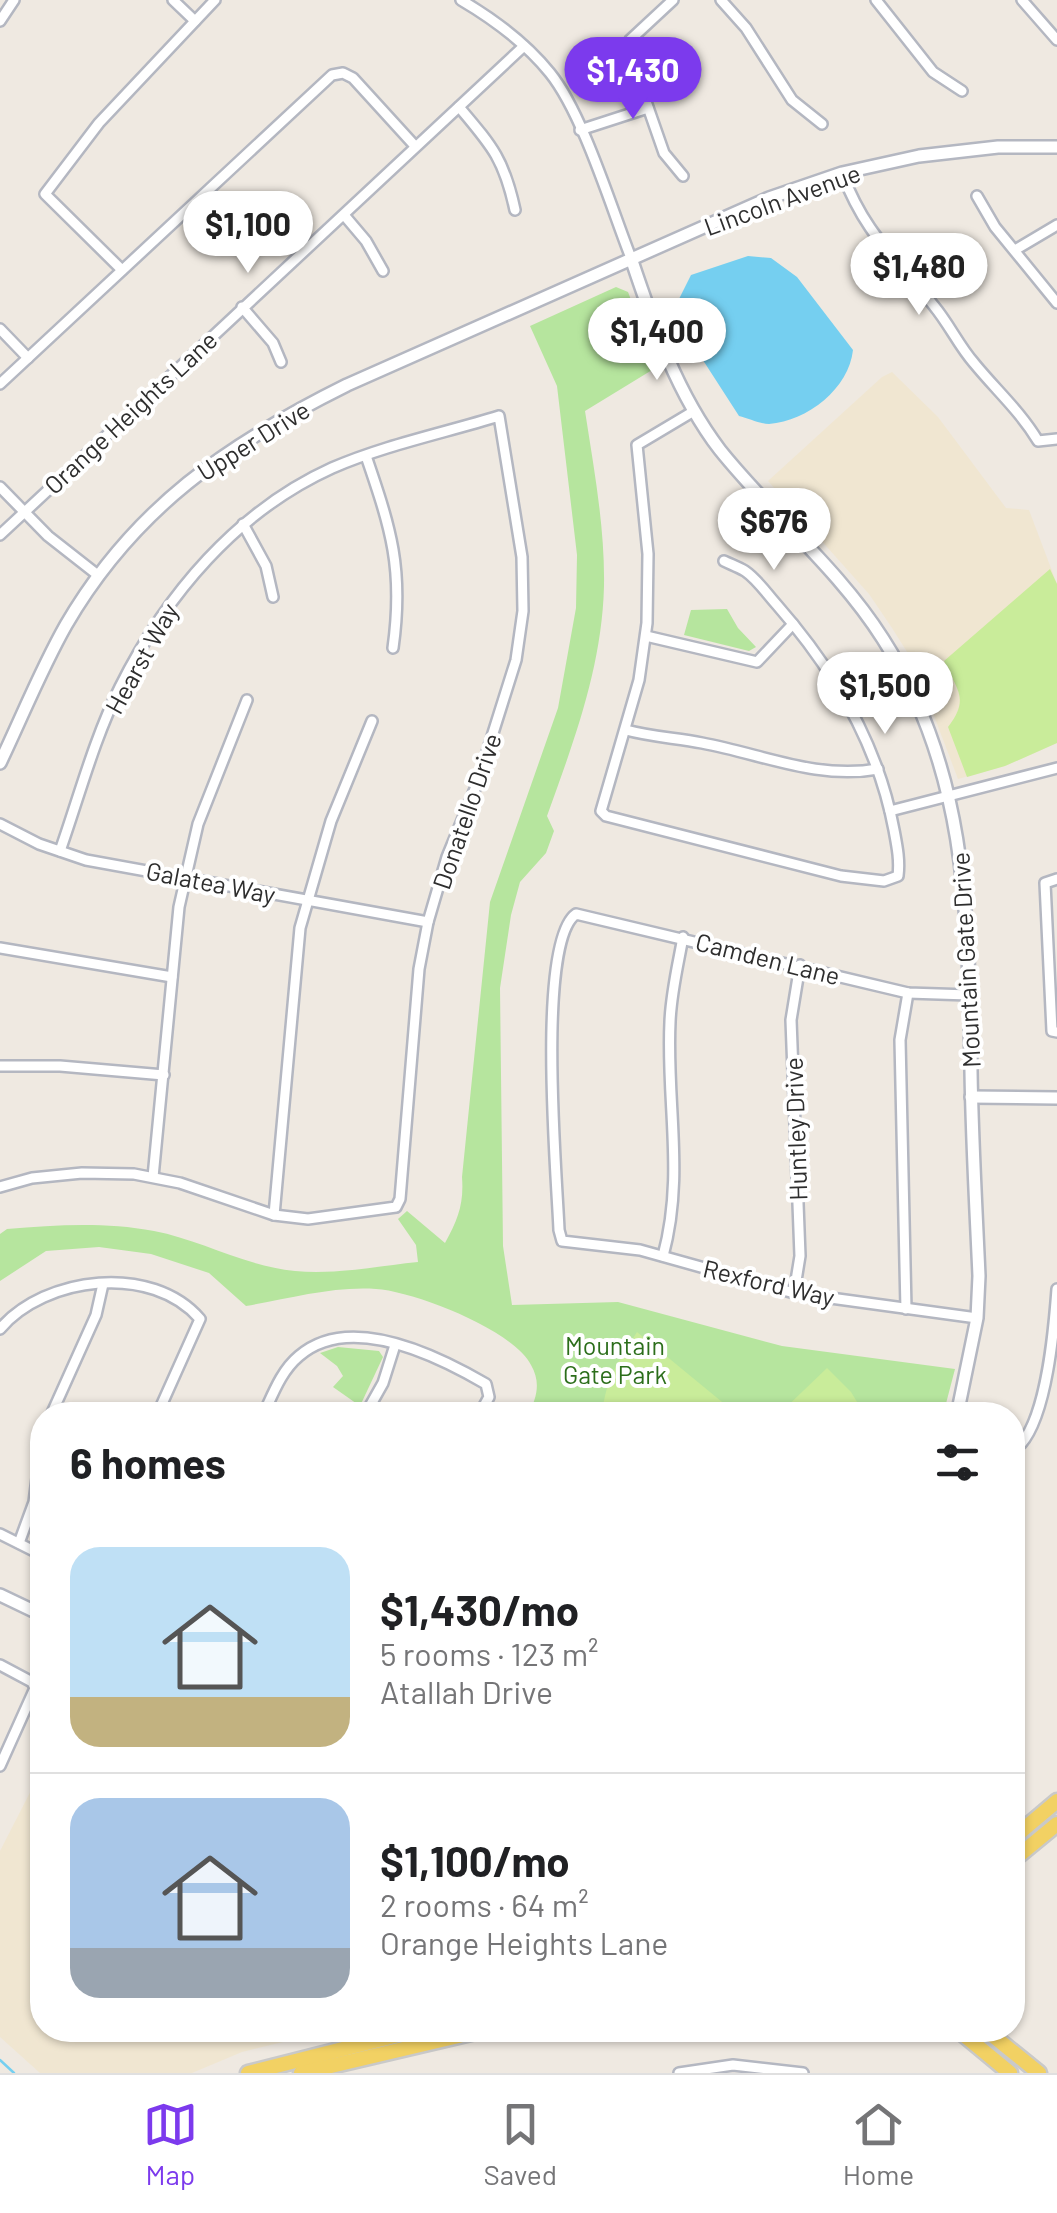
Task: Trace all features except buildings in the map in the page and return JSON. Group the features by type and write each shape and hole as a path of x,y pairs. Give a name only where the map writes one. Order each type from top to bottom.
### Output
{"main road":[{"name":"Lincoln Avenue","path":"631,258 769,198 842,173 919,156 998,147 1057,147"},
{"name":"Mountain Gate Drive","path":"631,258 659,336 694,410 720,449 838,578 885,642 925,721 950,796 966,904 979,1276 976,1318 960,1402"},
{"name":"Upper Drive","path":"0,763 58,639 99,576 134,532 176,491 232,447 278,419 631,258"},
{"path":"971,1096 1057,1098"},
{"path":"0,1595 30,1609"},
{"path":"1025,1828 1057,1802"},
{"path":"1025,1851 1057,1824"},
{"path":"248,2073 350,2060 391,2042"},
{"path":"300,2073 430,2042"},
{"path":"973,2042 1010,2073"},
{"path":"1001,2042 1039,2073"}],"street":[{"path":"0,21 14,0"},
{"path":"173,0 195,21"},
{"path":"122,270 45,194 99,123 215,0"},
{"name":"Mountain Gate Drive","path":"461,0 499,22 552,75 580,130 631,258"},
{"path":"674,0 627,47 664,153 683,176"},
{"path":"721,0 746,28 792,100 822,124"},
{"path":"876,0 933,72 962,90"},
{"path":"1022,0 1057,40"},
{"name":"Orange Heights Lane","path":"0,535 524,46"},
{"path":"0,384 332,75 343,73 352,78 415,146"},
{"path":"459,107 492,144 507,174 515,210"},
{"path":"580,130 648,108"},
{"path":"842,173 882,248 926,295 973,362 1025,419 1038,440 1057,439"},
{"path":"977,196 995,227 1057,304"},
{"path":"344,215 366,241 383,271"},
{"path":"1015,250 1057,226"},
{"path":"242,307 273,342 281,362"},
{"path":"0,329 28,358"},
{"path":"694,410 637,445 650,596 646,636 626,730 601,812 841,876 884,880 898,876 900,864 878,769 841,689 793,624 746,572 724,561"},
{"name":"Hearst Way","path":"60,851 119,688 148,636 199,568 242,524 330,469 499,416"},
{"name":"Donatello Drive","path":"274,1215 308,1219 396,1207 400,1200 419,969 428,922 516,660 523,610 522,557 499,416"},
{"path":"366,456 395,552 399,602 393,648"},
{"path":"0,487 48,536 99,576"},
{"path":"242,524 266,566 273,597"},
{"path":"646,636 757,662 793,624"},
{"path":"153,1177 185,876 198,824 247,700"},
{"path":"0,1187 32,1178 82,1173 153,1177 180,1182 274,1215 293,996 306,900 372,721"},
{"path":"626,730 663,740 698,742 818,771 853,774 878,769"},
{"path":"890,811 1057,768"},
{"name":"Galatea Way","path":"0,824 86,860 428,922"},
{"path":"1055,1031 1045,883 1057,879"},
{"name":"Camden Lane","path":"562,1241 558,1230 551,1026 554,974 562,936 576,914 908,993 969,994"},
{"path":"664,1256 676,1191 670,1025 683,937"},
{"path":"0,948 172,976"},
{"name":"Huntley Drive","path":"794,1293 800,1256 791,1020 800,965"},
{"path":"906,1309 900,1040 908,993"},
{"path":"0,1066 60,1066 164,1075"},
{"name":"Rexford Way","path":"562,1241 664,1256 794,1293 976,1318"},
{"path":"0,1329 34,1299 77,1284 158,1291 200,1320 163,1402"},
{"path":"57,1402 96,1316 103,1284"},
{"path":"1025,1436 1033,1430 1052,1343 1057,1289"},
{"path":"269,1402 286,1368 301,1354 322,1342 357,1337 395,1344 451,1364 490,1390 485,1402"},
{"path":"372,1402 383,1383 395,1344"},
{"path":"19,1543 30,1513"},
{"path":"0,1534 30,1549"},
{"path":"0,1665 30,1681"},
{"path":"0,1766 30,1699"},
{"path":"679,2073 733,2065 803,2073"}],"shaded area":[{"path":"892,372 938,417 1006,508 1029,510 1057,584 1057,743 1005,766 958,779 914,663 892,628 869,594 768,481"},
{"path":"30,1792 30,2042 283,2042 242,2052 192,2073 40,2073 0,2037 0,1851"}],"green space":[{"name":"Mountain Gate Park","path":"616,287 628,292 657,367 585,411 603,542 604,586 598,646 585,703 547,816 554,831 546,853 520,882 500,988 503,1246 512,1305 618,1302 782,1346 955,1369 946,1402 533,1402 537,1384 534,1371 521,1352 505,1339 461,1315 393,1291 343,1289 246,1306 209,1273 151,1254 99,1247 46,1251 0,1281 0,1234 7,1229 80,1225 135,1228 172,1235 258,1264 310,1272 418,1262 416,1245 398,1219 407,1211 445,1243 461,1203 490,902 558,708 576,608 577,555 557,386 530,326"},
{"path":"1050,569 1057,584 1057,743 1005,766 967,777 948,727 960,701 944,661"},
{"path":"727,609 756,647 749,651 684,635 691,610"},
{"path":"637,1332 722,1402 604,1402 619,1362"},
{"path":"338,1347 379,1351 383,1357 362,1402 354,1402 333,1387 343,1376 320,1353"},
{"path":"827,1368 857,1402 792,1402"}],"water":[{"path":"748,256 771,258 797,277 853,350 844,377 835,389 812,409 784,422 765,424 739,416 699,354 678,301 691,275"}],"waterway":[{"path":"0,2060 14,2073"}]}
